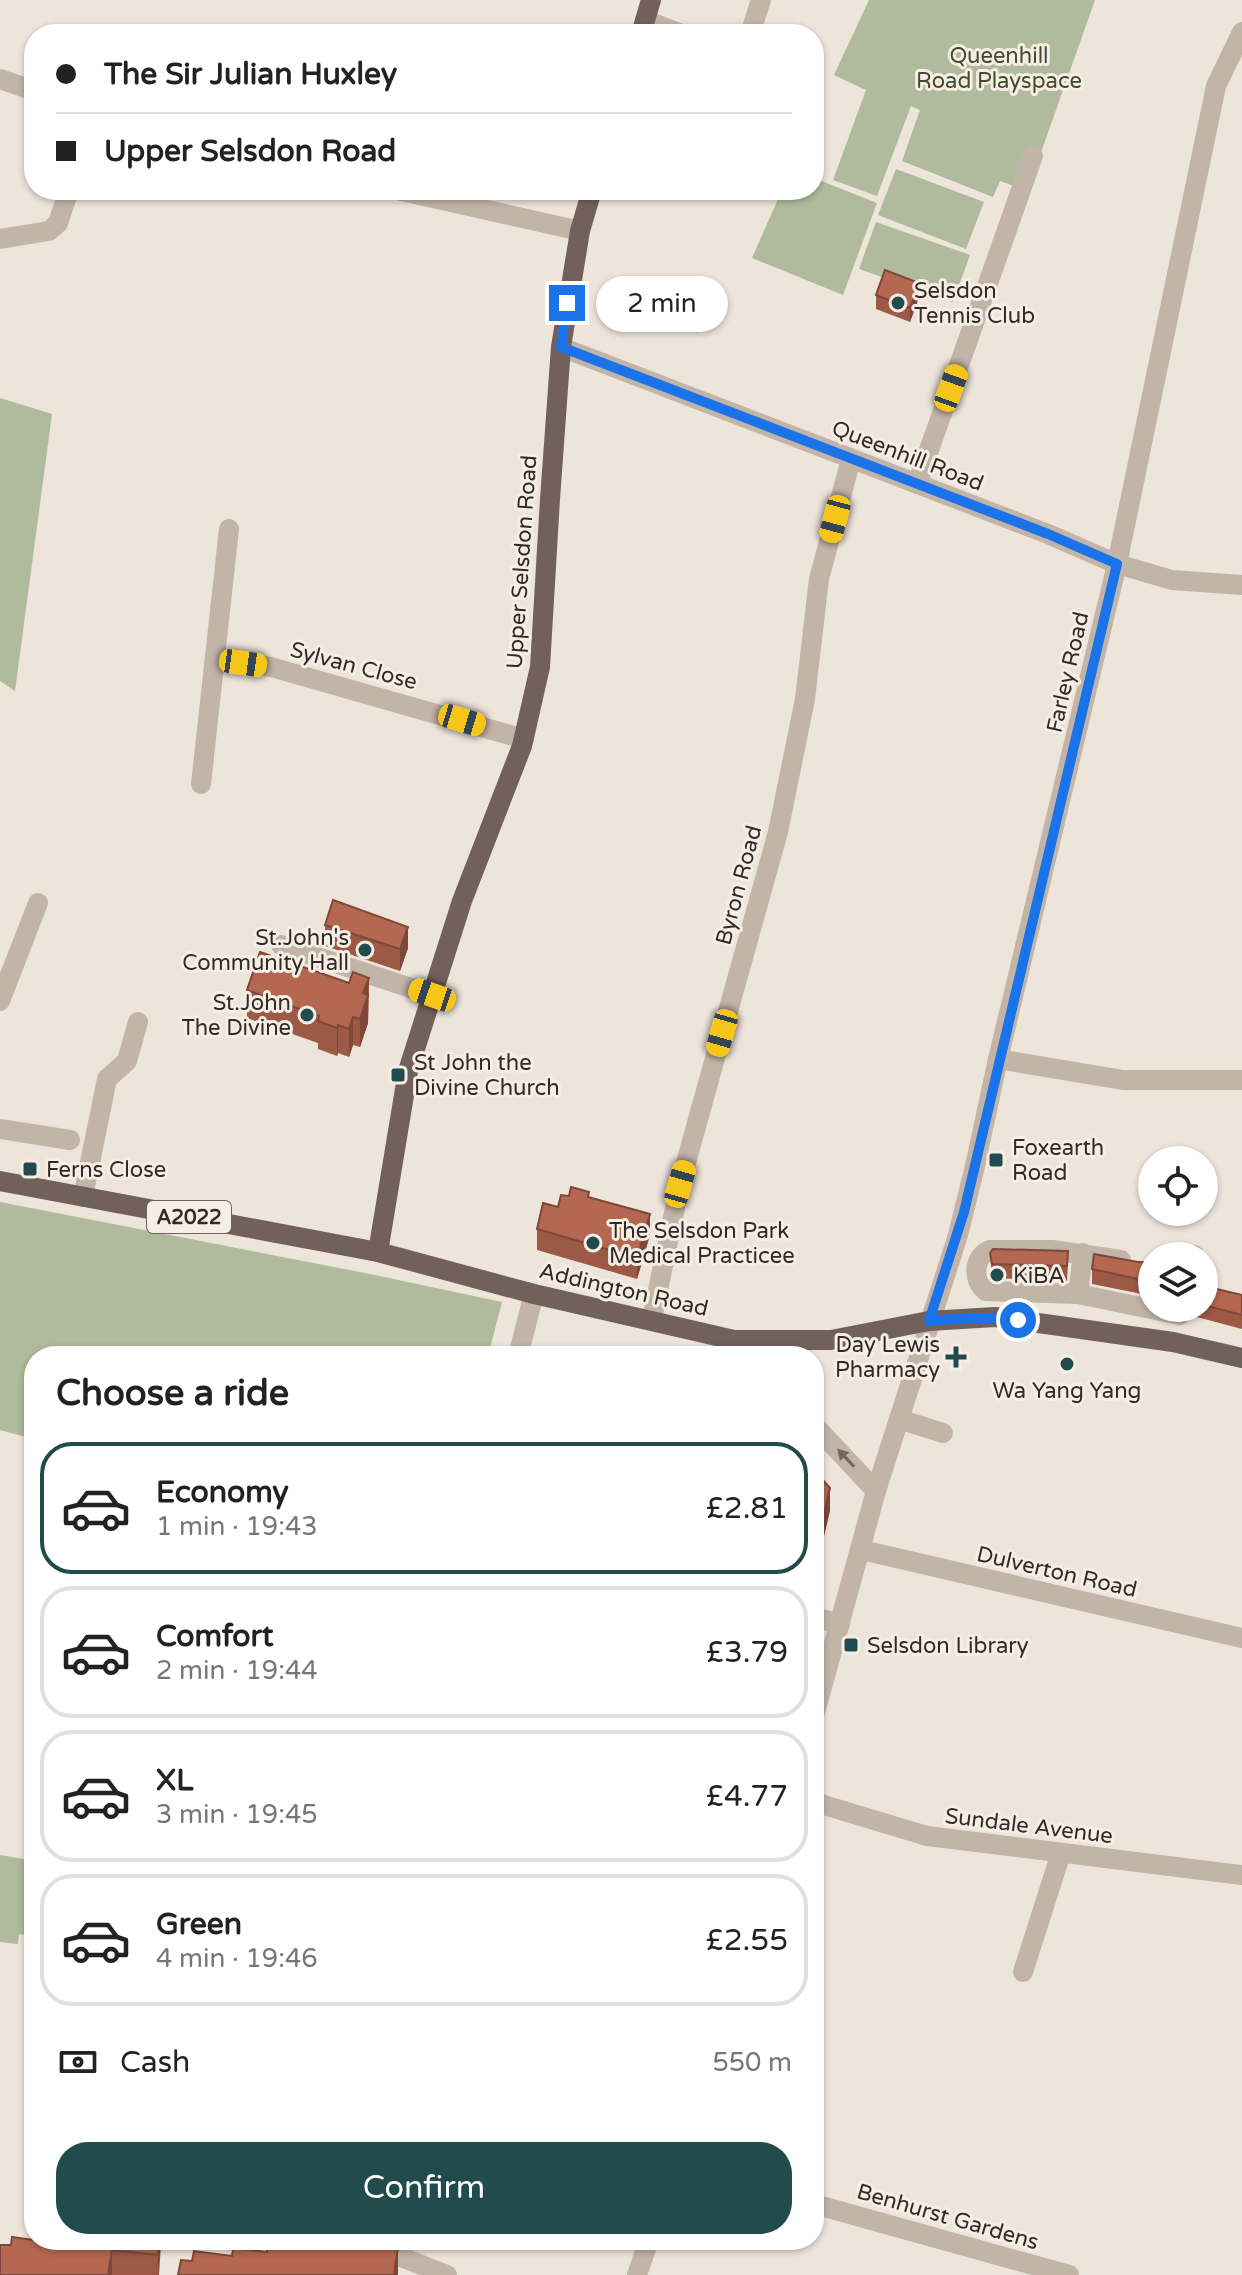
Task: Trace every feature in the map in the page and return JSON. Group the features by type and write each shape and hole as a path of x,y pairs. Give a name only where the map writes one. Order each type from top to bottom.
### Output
{"main road":[{"path":"644,24 651,0"},
{"name":"Upper Selsdon Road","path":"378,1252 408,1071 462,901 524,739 540,667 561,347 580,231 589,200"},
{"name":"Addington Road","path":"0,1181 378,1252 534,1294 734,1340 831,1340 929,1321 995,1317 1173,1342 1242,1358"}],"street":[{"path":"753,24 761,0"},
{"name":"Farley Road","path":"824,1681 876,1491 958,1235 1117,564 1216,86 1242,32"},
{"path":"0,79 24,87"},
{"path":"917,484 1033,156"},
{"path":"0,239 49,231 58,223 66,200"},
{"path":"442,200 580,231"},
{"name":"Queenhill Road","path":"561,347 1048,534 1117,564 1172,580 1242,585"},
{"name":"Byron Road","path":"652,1319 680,1184 778,832 805,699 819,579 851,459"},
{"path":"201,784 229,529"},
{"name":"Sylvan Close","path":"215,659 271,667 524,739"},
{"path":"0,1001 38,903"},
{"path":"281,945 432,995"},
{"path":"83,1197 107,1079 127,1061 138,1022"},
{"path":"998,1059 1123,1080 1242,1080"},
{"path":"0,1129 70,1140"},
{"path":"1138,1263 1083,1253 987,1250 979,1258 976,1274 978,1285 986,1291 1078,1294 1138,1304"},
{"path":"1078,1294 1083,1253"},
{"path":"970,1317 986,1291"},
{"path":"521,1346 534,1294"},
{"path":"1173,1342 1178,1322"},
{"path":"734,1340 740,1346"},
{"path":"899,1419 943,1433"},
{"path":"824,1436 876,1491"},
{"name":"Dulverton Road","path":"862,1550 1242,1638"},
{"path":"824,1620 840,1624"},
{"name":"Sundale Avenue","path":"824,1805 927,1836 1242,1875"},
{"path":"1023,1972 1061,1853"},
{"name":"Benhurst Gardens","path":"824,2207 1069,2275"},
{"path":"383,2250 447,2275"},
{"path":"637,2275 646,2250"}],"green space":[{"name":"Queenhill Road Playspace","path":"869,0 1095,0 1039,158 1022,189 1000,181 993,197 902,161 920,110 911,106 877,196 833,180 866,90 834,75"},
{"path":"896,169 984,202 966,249 878,215"},
{"path":"824,182 877,203 843,295 752,258 778,200 824,200"},
{"path":"876,222 970,255 953,302 859,269"},
{"path":"0,398 52,414 15,691 0,681"},
{"path":"0,1202 502,1302 491,1346 24,1346 24,1436 0,1430"},
{"path":"0,1855 24,1859 24,1935 19,1934 18,1944 0,1942"}],"building":[{"path":"885,270 919,283 910,308 876,295"},
{"path":"333,900 408,927 400,949 325,925"},
{"path":"260,952 349,983 353,972 369,978 363,993 368,995 360,1019 353,1017 349,1029 338,1025 337,1028 318,1021 319,1016 247,990"},
{"path":"571,1187 589,1192 588,1197 650,1214 637,1258 537,1229 543,1203 558,1207 561,1195 569,1196"},
{"path":"993,1249 1068,1251 1067,1266 992,1264 990,1253"},
{"path":"1094,1254 1138,1262 1138,1279 1092,1269"},
{"path":"1218,1289 1242,1295 1242,1315 1218,1309"},
{"path":"824,1481 830,1488 824,1514"},
{"path":"12,2237 24,2239 24,2250 112,2250 108,2275 0,2275 0,2245 11,2245"},
{"path":"112,2250 158,2250 158,2255"},
{"path":"233,2250 398,2250 394,2275 178,2275 181,2260 192,2261 194,2251 232,2256"}],"place":[{"name":"Selsdon Tennis Club","path":"898,303"},
{"name":"St.John's Community Hall","path":"365,950"},
{"name":"St.John The Divine","path":"307,1015"},
{"name":"St John the Divine Church","path":"398,1075"},
{"name":"Foxearth Road","path":"996,1160"},
{"name":"Ferns Close","path":"30,1169"},
{"name":"The Selsdon Park Medical Practicee","path":"593,1243"},
{"name":"KiBA","path":"997,1275"},
{"name":"Day Lewis Pharmacy","path":"956,1357"},
{"name":"Wa Yang Yang","path":"1067,1364"},
{"name":"Selsdon Library","path":"851,1645"}],"route":[{"path":"567,303 561,347 1048,534 1117,564 964,1212 929,1321 970,1317 1018,1320"}]}
